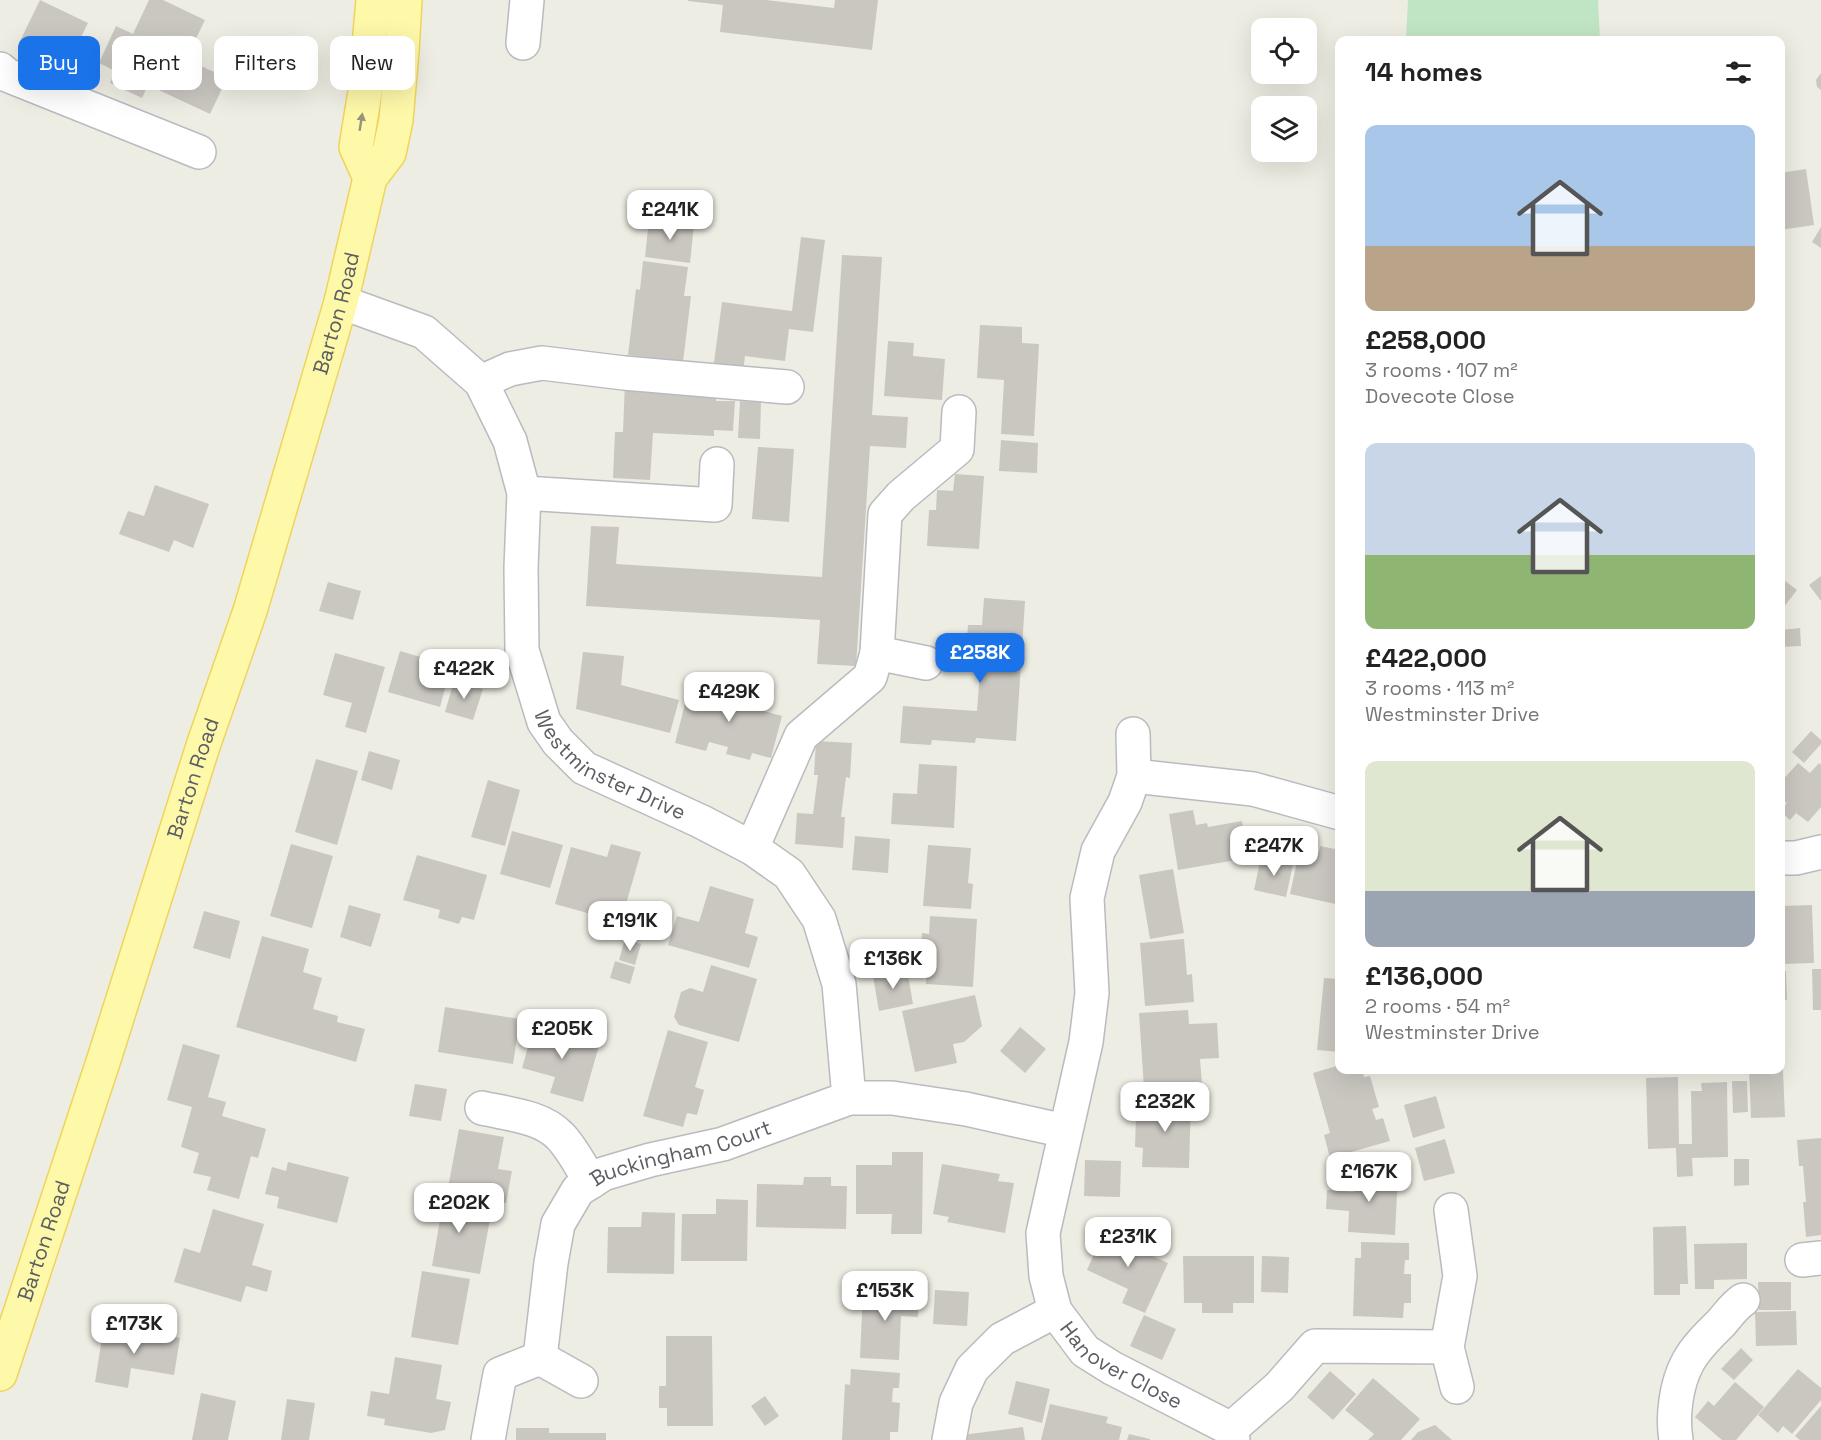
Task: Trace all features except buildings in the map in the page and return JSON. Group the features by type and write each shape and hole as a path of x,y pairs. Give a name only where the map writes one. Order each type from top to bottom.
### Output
{"main road":[{"path":"370,178 356,147 365,92 373,0"},
{"name":"Barton Road","path":"0,1374 203,746 250,611 341,303 370,178 389,153 396,120 405,0"}],"street":[{"path":"523,43 527,0"},
{"path":"0,69 7,75 199,152"},
{"name":"Westminster Drive","path":"341,303 424,332 481,382 510,441 524,494 520,568 522,650 544,722 558,742 584,768 700,821 752,848 789,874 819,919 839,984 849,1098"},
{"path":"481,382 510,369 542,363 787,387"},
{"path":"752,848 801,736 870,676 877,653 885,514 902,496 957,449 959,412"},
{"path":"524,494 715,505 717,464"},
{"path":"877,653 926,663"},
{"path":"1133,734 1134,776 1253,789 1335,812"},
{"name":"Hanover Close","path":"1134,776 1125,802 1098,851 1087,898 1092,993 1086,1042 1043,1233 1046,1276 1055,1311 1084,1351 1232,1435 1279,1388 1315,1346 1447,1347"},
{"path":"1785,858 1796,858 1821,852"},
{"path":"849,1098 892,1098 966,1109 1065,1131"},
{"name":"Buckingham Court","path":"540,1358 558,1224 578,1190 603,1174 650,1160 723,1144 849,1098"},
{"path":"482,1108 536,1121 549,1127 561,1136 591,1182"},
{"path":"1451,1210 1460,1276 1447,1347 1457,1387"},
{"path":"1676,1440 1675,1417 1679,1388 1688,1363 1701,1343 1723,1321 1733,1307 1743,1300"},
{"path":"949,1440 956,1403 972,1369 1002,1339 1055,1311"},
{"path":"488,1440 500,1374 540,1358 581,1381"}],"green space":[{"path":"1408,0 1598,0 1600,36 1406,36"}]}
